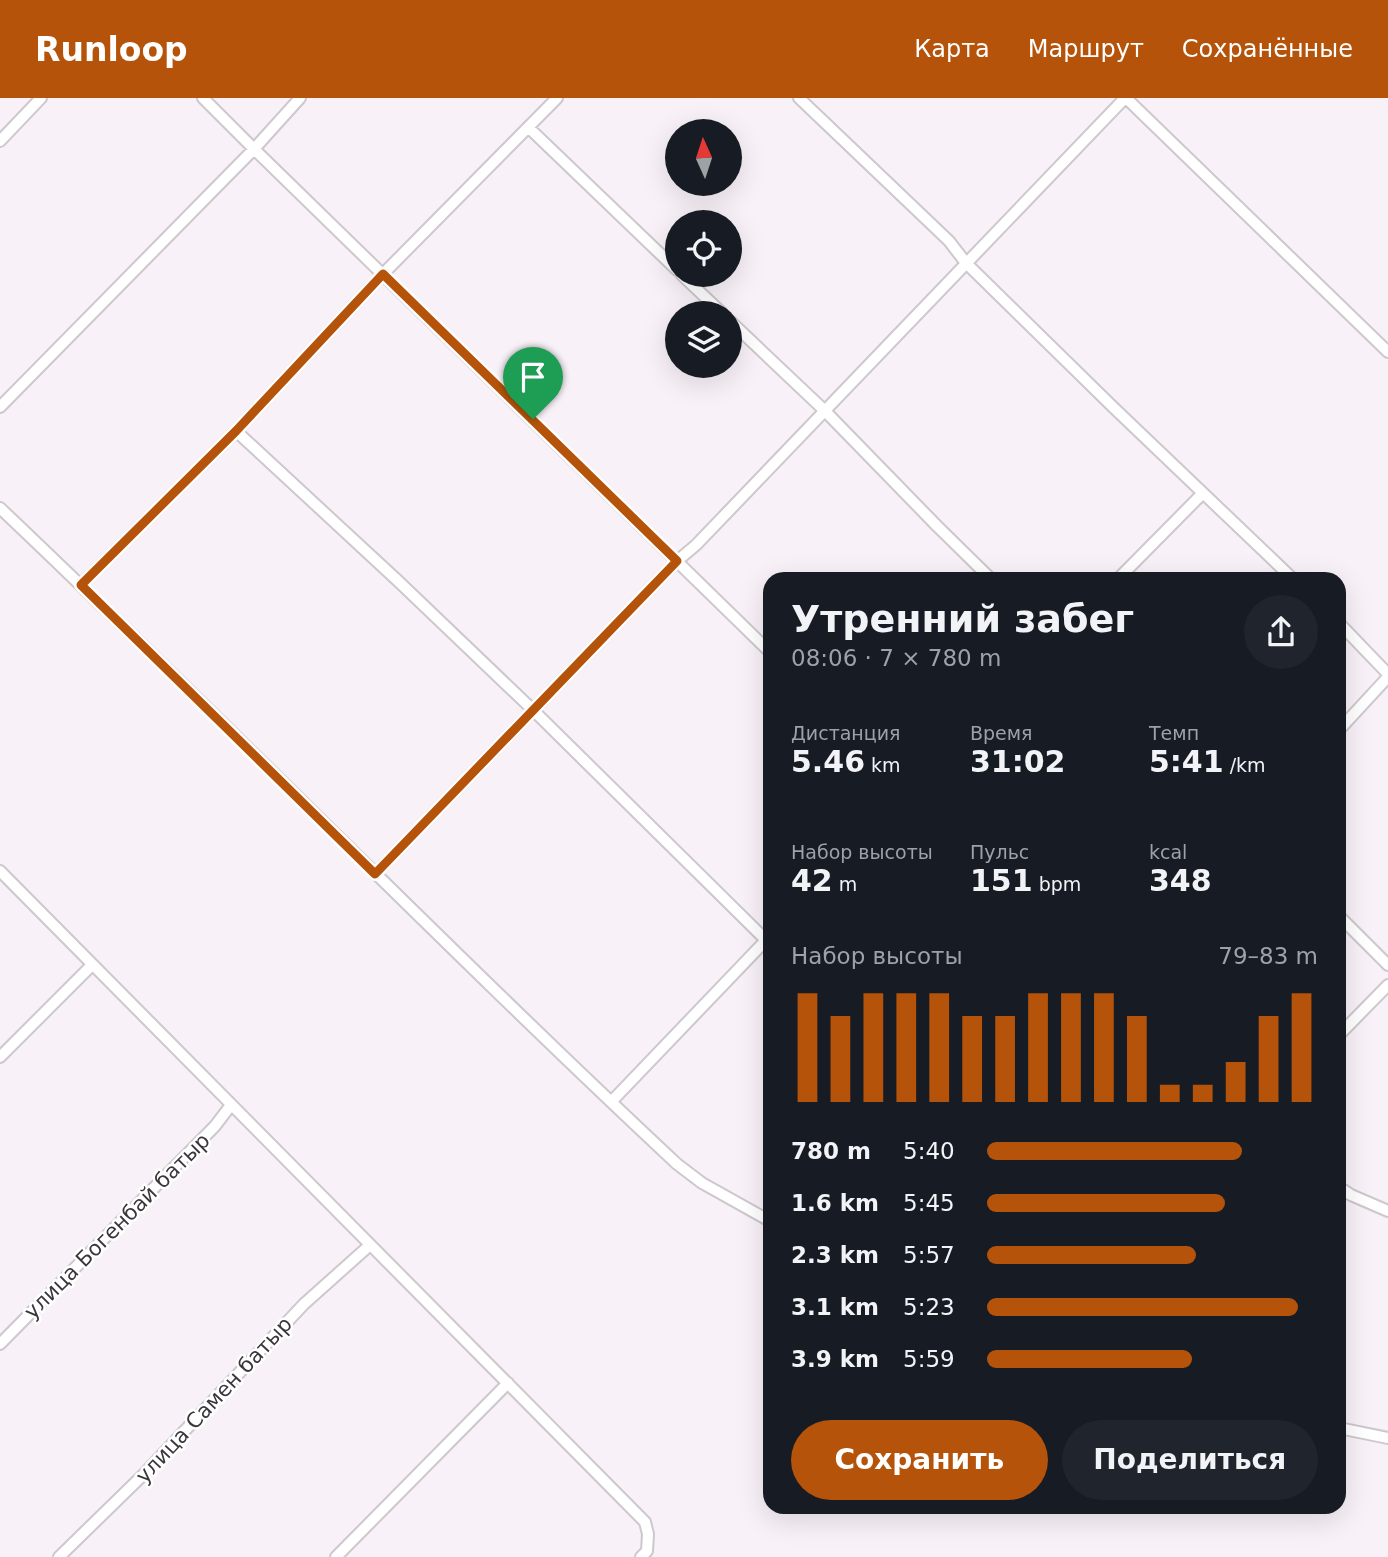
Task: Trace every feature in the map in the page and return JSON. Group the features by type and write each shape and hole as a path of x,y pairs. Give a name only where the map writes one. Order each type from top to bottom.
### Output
{"street":[{"path":"0,141 41,98"},
{"path":"203,98 763,645"},
{"path":"0,407 254,149 300,98"},
{"path":"81,585 236,431 383,274 557,98"},
{"path":"799,98 949,241 966,263 1115,409 1286,572"},
{"path":"375,874 1126,98 1388,352"},
{"path":"528,128 665,259"},
{"path":"695,287 709,301"},
{"path":"742,332 824,410 984,572"},
{"path":"236,431 397,580 763,934"},
{"path":"1125,572 1203,493"},
{"path":"0,508 677,1164 702,1183 763,1217"},
{"path":"1346,631 1388,676 1346,722"},
{"path":"0,871 645,1522 648,1534 644,1554"},
{"path":"1346,923 1388,965"},
{"path":"611,1102 763,946"},
{"path":"0,1057 92,965"},
{"path":"1346,1028 1388,985"},
{"name":"улица Богенбай батыр","path":"0,1344 215,1126 231,1105"},
{"path":"1346,1192 1388,1211"},
{"name":"улица Самен батыр","path":"59,1557 143,1475 304,1304 370,1245"},
{"path":"336,1557 508,1382"},
{"path":"1346,1429 1388,1438"}],"route":[{"path":"383,274 533,419 677,561 375,874 81,585 236,431 383,274"}]}
